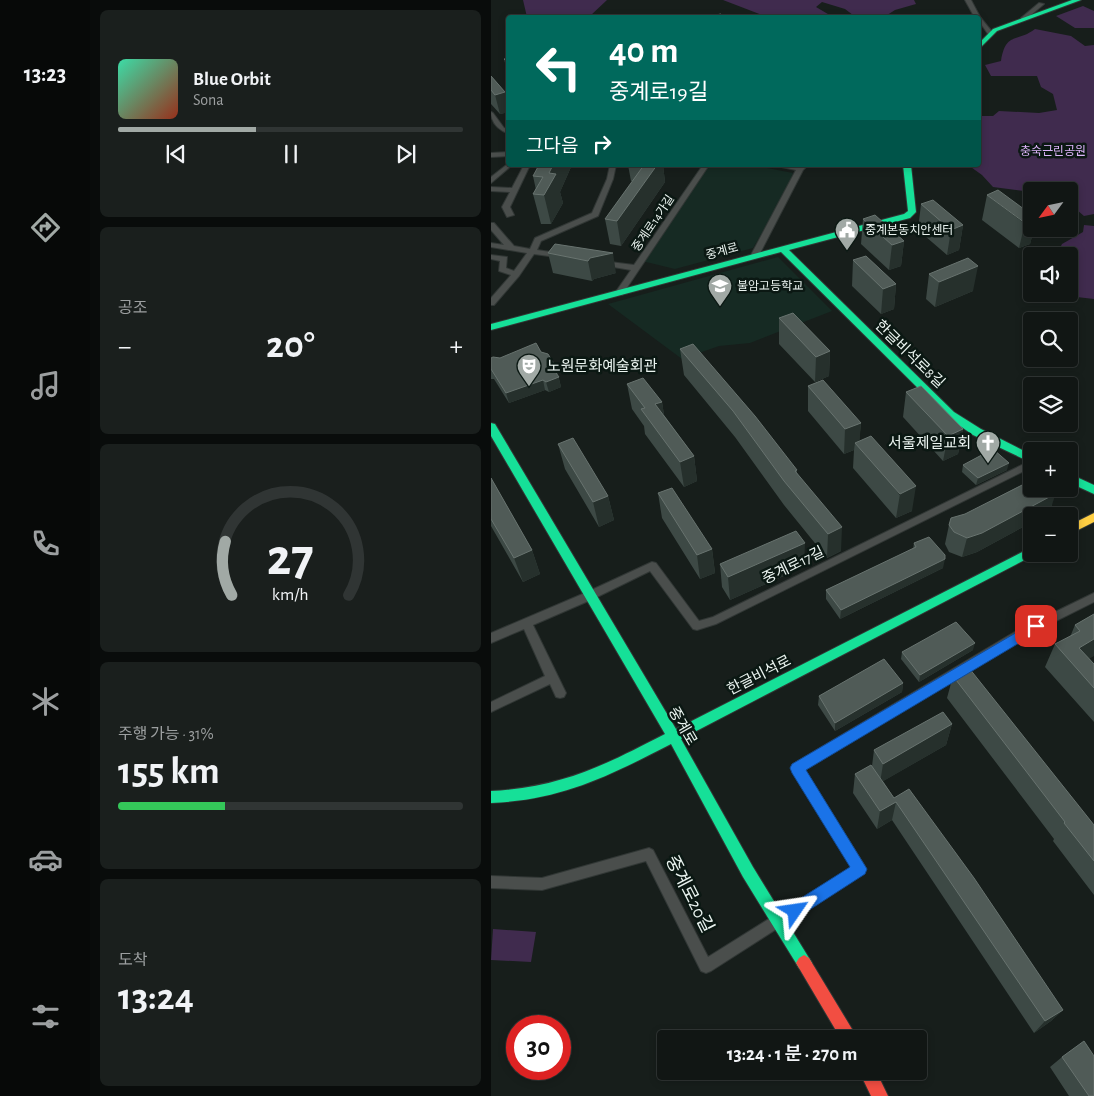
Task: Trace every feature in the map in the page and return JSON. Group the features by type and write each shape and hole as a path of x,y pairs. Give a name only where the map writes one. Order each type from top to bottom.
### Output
{"street":[{"path":"968,0 976,15"},
{"path":"981,44 990,33 1023,19 1078,0"},
{"path":"1023,19 1041,4"},
{"path":"981,22 990,33"},
{"path":"491,114 503,131"},
{"path":"491,155 506,154"},
{"path":"491,181 507,167"},
{"path":"510,215 507,206 526,167"},
{"path":"491,303 533,252 538,240 595,214 610,179 613,167"},
{"name":"중계로14가길","path":"619,293 705,167"},
{"path":"754,257 802,167"},
{"name":"중계로","path":"491,327 907,216 912,212 913,205 907,167"},
{"path":"491,189 515,190"},
{"path":"491,225 511,248"},
{"path":"491,245 570,258"},
{"name":"한글비석로8길","path":"783,249 950,414 977,432 1023,456"},
{"path":"491,257 504,258 502,270 516,274"},
{"path":"589,261 636,268"},
{"name":"중계로","path":"491,427 494,440 673,736 712,809 844,1030"},
{"name":"중계로17길","path":"589,596 652,566 681,608 697,626 716,620 1023,466"},
{"path":"1078,482 1094,490"},
{"path":"1078,526 1094,517"},
{"name":"한글비석로","path":"491,797 520,797 561,790 628,761 1023,555"},
{"path":"491,638 589,596"},
{"path":"779,921 860,869 797,768 1022,633 1094,597"},
{"path":"526,622 561,693"},
{"path":"491,707 552,678"},
{"name":"중계로20길","path":"491,882 542,884 649,854 706,966 779,921"},
{"path":"872,1080 880,1096"}],"shaded area":[{"path":"708,167 762,167 793,173 784,196 753,248 675,269 642,261"},
{"name":"불암고등학교","path":"778,257 832,311 750,343 719,346 682,359 608,304"}],"green space":[{"path":"523,0 607,0 591,15 527,15"},
{"path":"723,0 914,0 916,4 895,10 887,15 853,15 845,9 822,2 816,7 830,15 762,15"},
{"path":"1083,6 1094,11 1094,28 1075,28 1056,16"},
{"name":"충숙근린공원","path":"1035,29 1071,36 1085,46 1094,45 1094,214 1084,216 1079,212 1079,182 1023,182 1023,191 993,187 982,175 971,167 981,167 981,116 993,116 999,111 1039,113 1057,110 1053,94 1041,87 1037,76 991,76 985,65 1001,61 1006,45 1013,39"},
{"path":"1084,225 1094,226 1094,299 1078,297 1078,247 1060,247 1072,238 1079,238 1079,234 1083,232"},
{"path":"493,929 536,932 531,962 491,960"}],"building":[{"path":"491,76 505,92 495,95 491,90"},
{"path":"538,167 552,167 549,173 556,174 544,195 533,194 543,177 533,176"},
{"path":"643,167 656,167 617,221 605,219"},
{"path":"998,190 1023,208 1023,222 987,195"},
{"path":"933,200 963,225 951,230 921,204"},
{"path":"875,215 904,241 892,245 863,219"},
{"path":"555,244 613,253 590,258 588,261 548,253"},
{"path":"866,256 896,284 883,289 853,260"},
{"path":"968,258 978,266 939,282 929,274"},
{"path":"793,313 830,351 816,357 779,318"},
{"name":"노원문화예술회관","path":"536,343 541,352 548,354 556,367 556,373 559,377 546,382 543,380 506,393 491,369 491,358 500,358"},
{"path":"693,344 755,416 797,470 795,471 842,527 828,534 784,481 733,411 680,349"},
{"path":"643,378 662,402 655,404 694,456 680,462 641,409 645,408 627,384"},
{"path":"823,380 861,423 845,429 808,386"},
{"path":"921,386 963,429 948,436 906,392"},
{"path":"871,436 916,486 900,494 855,443"},
{"path":"573,438 608,496 593,502 558,444"},
{"path":"993,449 1009,463 978,478 963,465"},
{"path":"491,478 532,550 514,558 491,519"},
{"path":"1023,485 1023,497 1049,497 1031,507 1023,507 1023,511 982,533 967,538 954,532 949,525 951,518 965,514"},
{"path":"672,488 712,549 697,555 658,493"},
{"path":"796,531 805,543 728,577 720,564"},
{"path":"929,537 945,555 945,559 841,610 826,590 916,547 914,543"},
{"path":"1094,614 1094,639 1079,648 1094,664 1094,688 1055,644 1080,631 1075,625"},
{"path":"956,622 975,643 920,675 902,652"},
{"path":"884,659 903,683 835,723 819,696"},
{"path":"969,668 1094,825 1094,861 953,676"},
{"path":"943,712 952,724 883,764 874,750"},
{"path":"871,765 894,798 909,789 974,878 1063,1010 1045,1021 896,802 880,811 855,774"},
{"path":"1084,1041 1094,1056 1094,1096 1089,1096 1062,1057"}],"traffic: fast":[{"path":"981,44 995,30 1078,0"},
{"path":"491,327 907,216 912,212 907,167"},
{"path":"783,249 950,414 977,432 1023,455"},
{"path":"491,427 673,736 748,872 804,963"},
{"path":"1078,482 1094,490"},
{"path":"491,797 522,795 552,789 610,769 1023,556"}],"traffic: slow":[{"path":"1078,526 1094,517"}],"traffic: jam":[{"path":"804,963 845,1030"},
{"path":"872,1080 880,1096"}],"place":[{"name":"중계본동치안센터","path":"847,251"},
{"name":"불암고등학교","path":"720,307"},
{"name":"노원문화예술회관","path":"529,387"},
{"name":"서울제일교회","path":"988,464"}],"route":[{"path":"795,911 860,869 797,768 1036,626"}]}
